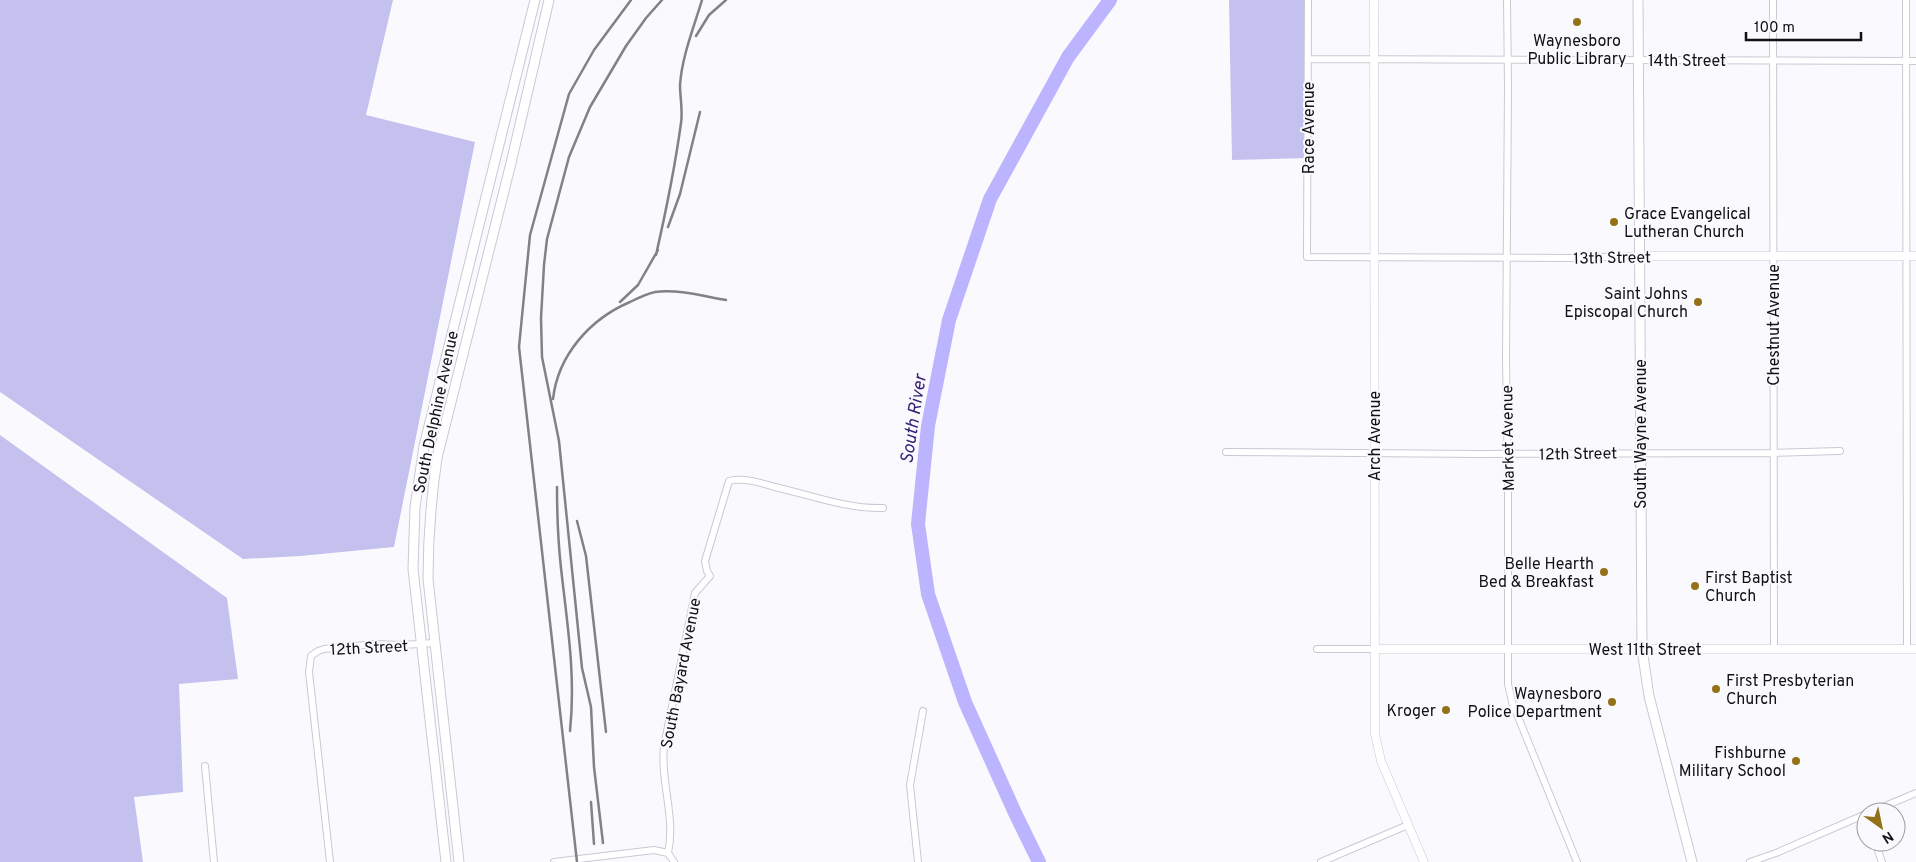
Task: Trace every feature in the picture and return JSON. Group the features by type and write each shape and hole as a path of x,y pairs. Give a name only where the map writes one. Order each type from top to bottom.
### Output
{"main road":[{"name":"South Delphine Avenue","path":"446,862 413,569 415,507 421,464 535,0"},
{"name":"South Delphine Avenue","path":"459,862 434,643 428,579 428,532 437,458 511,163 549,0"},
{"name":"South Wayne Avenue","path":"1638,0 1642,649 1649,696 1692,862"}],"street":[{"name":"Race Avenue","path":"1307,257 1308,0"},
{"name":"Arch Avenue","path":"1374,0 1374,734 1377,749 1424,862"},
{"name":"Market Avenue","path":"1507,0 1508,684 1512,702 1577,862"},
{"name":"Chestnut Avenue","path":"1773,0 1774,649"},
{"path":"1906,0 1907,649"},
{"name":"14th Street","path":"1308,59 1916,61"},
{"name":"13th Street","path":"1307,257 1916,256"},
{"name":"12th Street","path":"1226,452 1508,454 1840,451"},
{"name":"South Bayard Avenue","path":"668,853 672,829 664,746 695,593 710,576 705,561 729,480 761,483 839,502 883,508"},
{"name":"12th Street","path":"330,862 308,672 313,653 324,649 375,644 434,643"},
{"path":"1317,650 1374,649"},
{"name":"West 11th Street","path":"1374,649 1916,649"},
{"path":"918,862 910,785 923,711"},
{"path":"205,766 214,862"},
{"path":"1895,802 1916,793"},
{"path":"1750,862 1856,819"},
{"path":"1321,862 1408,825"},
{"path":"554,862 648,850 664,851 668,853 674,862"}],"shaded area":[{"path":"0,0 393,0 366,115 475,142 394,547 300,556 243,559 0,392"},
{"path":"1229,0 1304,0 1307,158 1232,160"},
{"path":"0,435 227,598 238,679 179,684 183,792 134,797 143,862 0,862"}],"waterway":[{"name":"South River","path":"1039,862 965,702 928,594 918,524 928,426 949,320 990,199 1068,57 1110,0"}],"railway":[{"path":"577,862 519,347 530,235 569,94 594,50 631,0"},
{"path":"603,843 594,767 591,707 582,668 559,441 542,357 541,318 544,265 547,239 569,157 590,107 626,46 646,18 662,0"},
{"path":"656,255 681,123 681,74 702,0"},
{"path":"696,36 709,15 726,0"},
{"path":"668,227 680,194 700,112"},
{"path":"620,302 638,285 658,250"},
{"path":"553,399 556,383 569,353 589,329 615,309 642,296 664,291 682,292 726,300"},
{"path":"557,487 559,548 571,669 572,710 570,731"},
{"path":"577,521 586,556 606,732"},
{"path":"591,802 594,844"}],"place":[{"name":"Waynesboro Public Library","path":"1577,22"},
{"name":"Grace Evangelical Lutheran Church","path":"1614,222"},
{"name":"Saint Johns Episcopal Church","path":"1698,302"},
{"name":"Belle Hearth Bed & Breakfast","path":"1604,572"},
{"name":"First Baptist Church","path":"1695,586"},
{"name":"First Presbyterian Church","path":"1716,689"},
{"name":"Waynesboro Police Department","path":"1612,702"},
{"name":"Kroger","path":"1446,710"},
{"name":"Fishburne Military School","path":"1796,761"}]}
